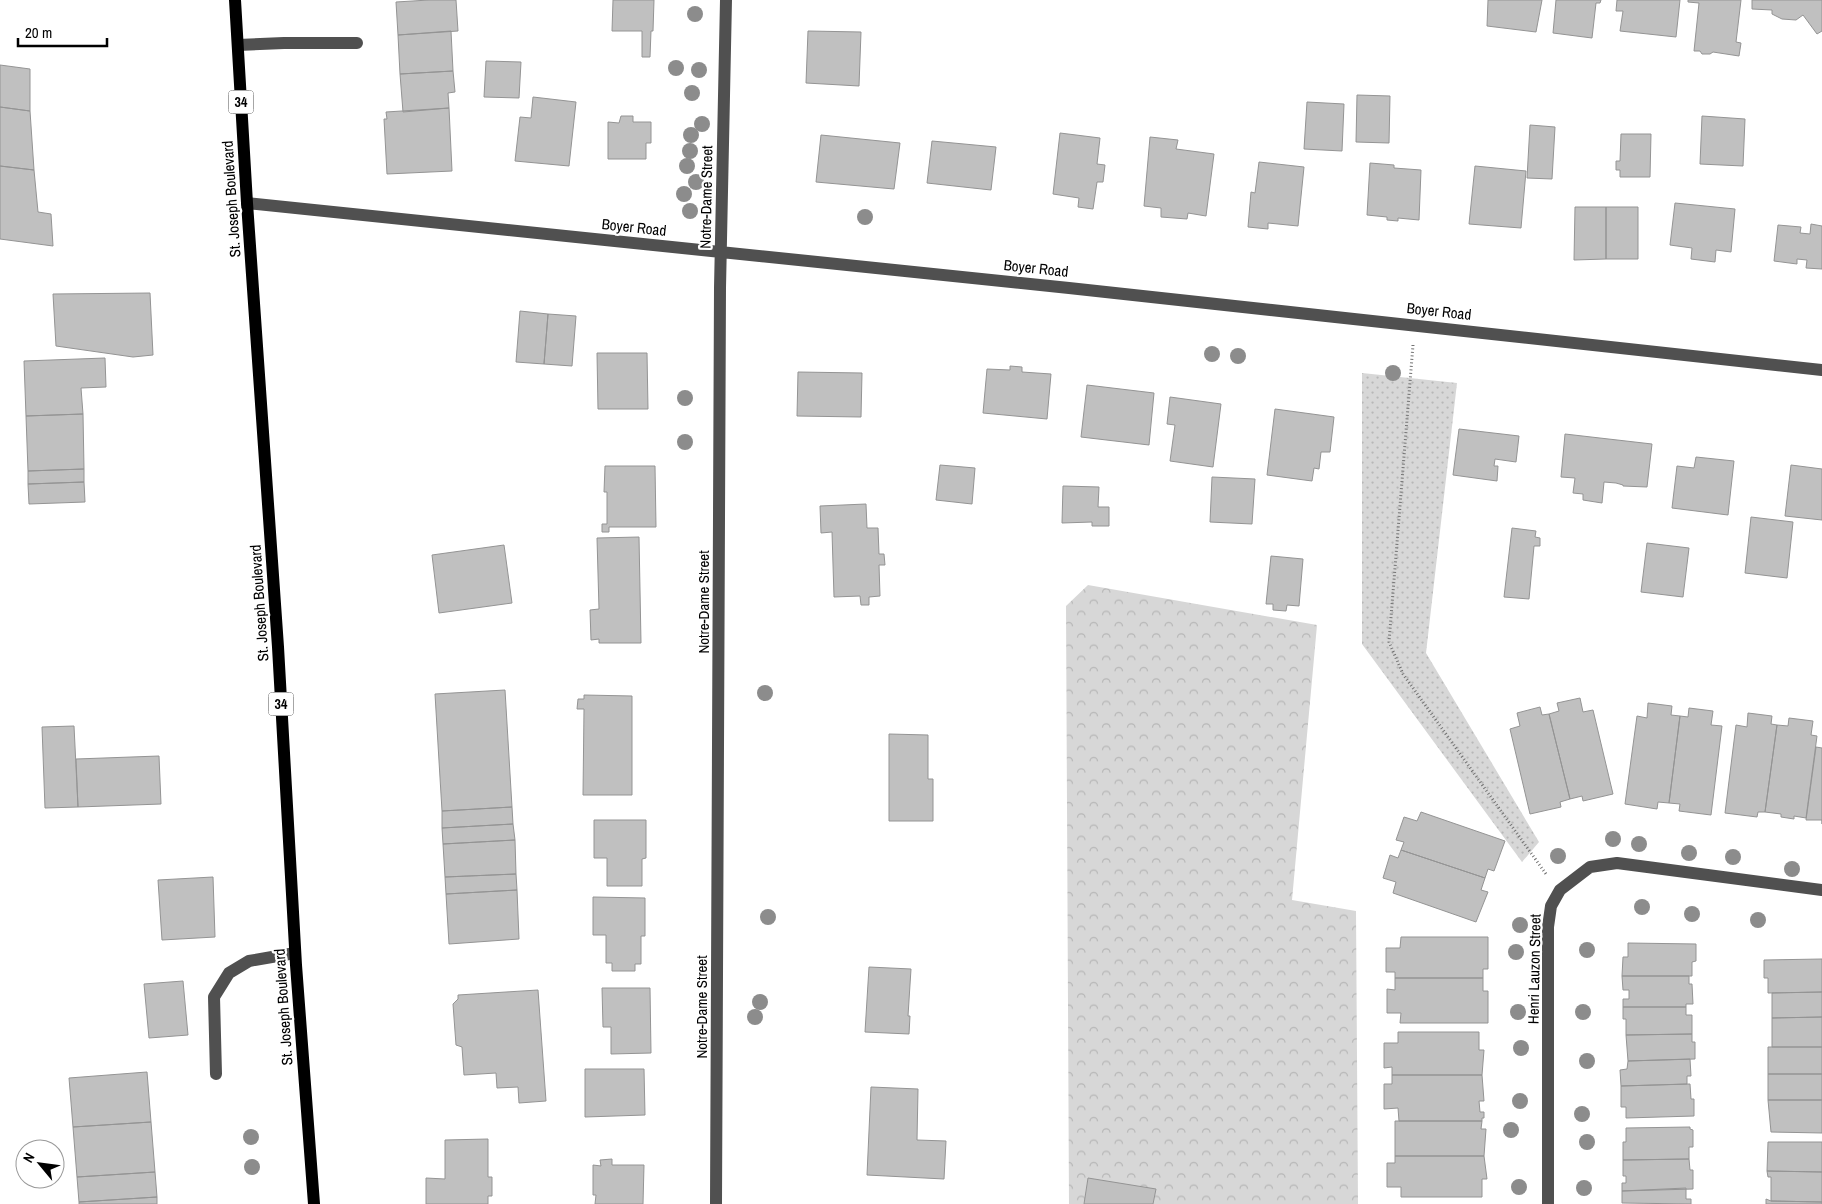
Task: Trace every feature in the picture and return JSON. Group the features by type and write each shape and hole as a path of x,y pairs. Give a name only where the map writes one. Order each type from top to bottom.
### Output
{"main road":[{"name":"St. Joseph Boulevard","path":"235,0 247,203 277,629 295,953 314,1204"}],"street":[{"name":"Notre-Dame Street","path":"716,1204 721,253 726,0"},
{"path":"238,44 357,43"},
{"name":"Boyer Road","path":"247,203 1417,325 1822,370"},
{"name":"Henri Lauzon Street","path":"1548,1204 1548,927 1551,906 1560,890 1590,867 1617,863 1822,890"},
{"path":"216,1074 214,997 230,973 249,961 295,953"}],"path":[{"path":"1417,325 1412,350 1389,642 1402,674 1544,872 1560,890"}],"green space":[{"path":"1362,373 1457,383 1426,653 1539,842 1522,862 1362,644"},
{"path":"1088,585 1317,625 1292,900 1356,911 1358,1204 1069,1204 1066,606"}],"building":[{"path":"456,0 458,31 398,35 396,2"},
{"path":"613,0 654,0 650,57 642,57 642,31 612,31"},
{"path":"1488,0 1542,0 1536,32 1487,26"},
{"path":"1556,0 1601,0 1600,3 1596,3 1592,38 1553,33"},
{"path":"1617,0 1680,0 1676,37 1620,31 1623,11 1616,11"},
{"path":"1688,0 1741,0 1736,42 1741,43 1739,56 1713,52 1702,54 1700,51 1694,51 1699,3 1688,2"},
{"path":"1752,0 1822,0 1822,31 1817,34 1803,15 1796,20 1782,19 1772,14 1772,10 1752,9"},
{"path":"451,31 453,71 400,74 398,35"},
{"path":"808,31 861,32 859,86 806,83"},
{"path":"486,61 521,62 519,98 484,97"},
{"path":"0,65 30,69 30,111 0,107"},
{"path":"453,71 455,92 448,93 449,108 403,112 400,74"},
{"path":"1357,95 1390,96 1389,143 1356,142"},
{"path":"533,97 576,102 569,166 515,161 520,117 531,118"},
{"path":"1307,102 1344,104 1342,151 1304,149"},
{"path":"0,107 30,111 34,170 0,166"},
{"path":"449,108 452,171 387,174 384,119 387,119 386,112"},
{"path":"621,116 633,116 633,122 651,122 651,143 646,143 646,159 608,159 608,122 619,123"},
{"path":"1702,116 1745,119 1743,166 1700,164"},
{"path":"1530,125 1555,127 1552,179 1527,178"},
{"path":"1060,133 1100,138 1097,164 1105,165 1103,182 1097,182 1093,209 1078,207 1079,198 1053,194"},
{"path":"1621,134 1651,134 1650,177 1620,177 1620,170 1616,170 1616,161 1620,161"},
{"path":"821,135 900,143 894,189 816,182"},
{"path":"1150,137 1178,140 1176,149 1214,154 1206,216 1188,213 1187,219 1161,217 1161,208 1144,206"},
{"path":"932,141 996,147 991,190 927,183"},
{"path":"1259,162 1304,167 1298,226 1268,223 1268,229 1248,227 1251,192 1255,193"},
{"path":"1370,163 1394,165 1394,168 1421,170 1419,220 1398,218 1398,221 1387,220 1387,217 1367,215"},
{"path":"0,166 34,170 38,212 51,214 53,246 0,239"},
{"path":"1475,166 1526,171 1521,228 1469,224"},
{"path":"1675,203 1735,209 1731,252 1716,250 1715,262 1691,259 1692,248 1670,245"},
{"path":"1575,207 1606,207 1606,259 1574,260"},
{"path":"1606,207 1638,207 1638,259 1606,259"},
{"path":"1811,224 1822,226 1822,269 1806,268 1807,260 1797,259 1797,264 1774,261 1778,225 1801,227 1800,233 1810,234"},
{"path":"150,293 153,355 133,357 56,346 53,294"},
{"path":"520,311 548,314 544,364 516,362"},
{"path":"548,314 576,316 572,366 544,364"},
{"path":"597,353 647,353 648,409 598,409"},
{"path":"105,358 106,387 81,388 83,414 26,416 24,361"},
{"path":"1010,366 1022,367 1022,372 1051,374 1047,419 983,413 987,369 1010,370"},
{"path":"798,372 862,373 861,417 797,416"},
{"path":"1087,385 1154,393 1149,445 1081,437"},
{"path":"1170,397 1221,404 1213,467 1170,461 1175,425 1167,424"},
{"path":"1275,409 1334,417 1330,452 1321,452 1319,469 1314,468 1312,481 1267,475"},
{"path":"83,414 84,469 28,471 26,416"},
{"path":"1459,429 1519,436 1516,462 1495,459 1494,466 1498,466 1497,481 1453,475"},
{"path":"1565,434 1652,444 1647,487 1623,486 1604,482 1602,503 1583,500 1583,494 1573,493 1575,478 1561,477"},
{"path":"1696,457 1734,461 1728,515 1672,508 1677,466 1694,468"},
{"path":"940,465 975,468 972,504 936,500"},
{"path":"1791,465 1822,469 1822,520 1785,516"},
{"path":"605,466 655,466 656,527 609,527 609,532 602,532 602,524 607,524 607,492 604,492"},
{"path":"84,469 84,482 28,484 28,471"},
{"path":"1212,477 1255,479 1252,524 1210,522"},
{"path":"84,482 85,502 29,504 28,484"},
{"path":"1063,486 1099,487 1098,507 1109,507 1109,526 1092,526 1092,522 1062,523"},
{"path":"866,504 867,528 878,528 879,554 884,554 885,565 879,565 880,596 869,597 869,605 861,605 860,596 834,597 832,532 821,533 820,506"},
{"path":"1751,517 1793,522 1787,578 1745,573"},
{"path":"1512,528 1536,531 1535,537 1540,538 1540,546 1534,546 1529,599 1504,597"},
{"path":"639,537 641,643 599,643 599,639 591,640 590,610 599,609 597,538"},
{"path":"1647,543 1689,548 1683,597 1641,592"},
{"path":"504,545 512,603 439,613 432,555"},
{"path":"1271,556 1303,559 1299,606 1287,605 1286,611 1273,610 1273,604 1266,604"},
{"path":"505,690 512,807 442,811 435,694"},
{"path":"584,695 632,696 632,795 583,795 584,709 577,709 578,699 584,699"},
{"path":"1580,698 1583,712 1593,710 1613,794 1583,801 1582,796 1570,799 1549,714 1559,711 1557,703"},
{"path":"1648,703 1672,706 1671,715 1680,716 1669,803 1658,802 1657,809 1625,804 1637,716 1647,718"},
{"path":"1540,707 1542,715 1549,714 1570,799 1560,802 1561,807 1530,814 1510,729 1520,726 1517,713"},
{"path":"1689,708 1713,711 1711,725 1722,726 1711,815 1679,811 1680,804 1669,803 1680,716 1688,717"},
{"path":"1748,713 1772,716 1771,724 1777,725 1765,812 1758,812 1757,817 1725,813 1736,725 1747,727"},
{"path":"1789,718 1813,721 1811,735 1817,736 1806,818 1794,816 1794,819 1781,817 1781,814 1765,812 1777,725 1788,726"},
{"path":"74,726 78,807 45,808 42,727"},
{"path":"889,734 928,735 928,779 933,779 933,821 889,821"},
{"path":"1816,747 1822,748 1822,820 1806,820"},
{"path":"159,756 161,804 78,807 76,759"},
{"path":"512,807 513,824 442,828 442,811"},
{"path":"1421,812 1505,841 1494,871 1488,869 1485,878 1401,850 1404,842 1396,840 1404,817 1417,821"},
{"path":"594,820 646,820 646,858 642,859 642,886 607,886 607,858 594,858"},
{"path":"513,824 515,840 443,844 442,828"},
{"path":"515,840 516,874 445,877 443,844"},
{"path":"1401,850 1485,878 1481,890 1488,892 1476,922 1393,893 1396,882 1383,878 1390,855 1398,858"},
{"path":"516,874 517,890 446,894 445,877"},
{"path":"213,877 215,937 162,940 158,880"},
{"path":"517,890 519,939 449,944 446,894"},
{"path":"593,897 645,898 645,936 641,936 641,964 635,964 635,971 612,971 612,963 606,963 606,935 593,935"},
{"path":"1401,937 1488,937 1488,969 1483,969 1483,978 1395,978 1395,972 1386,972 1386,948 1400,948"},
{"path":"1628,943 1696,944 1696,961 1692,962 1692,976 1622,976 1623,957 1628,957"},
{"path":"1822,959 1822,992 1768,993 1768,978 1764,978 1764,960"},
{"path":"869,967 911,969 908,1016 910,1016 909,1034 865,1032"},
{"path":"1622,976 1689,976 1689,984 1692,984 1693,1004 1686,1004 1686,1007 1623,1007 1623,999 1629,999 1629,990 1623,990"},
{"path":"1395,978 1483,978 1483,991 1488,991 1488,1023 1400,1023 1401,1013 1387,1013 1387,989 1395,990"},
{"path":"183,981 188,1035 149,1038 144,984"},
{"path":"602,988 650,988 651,1053 611,1054 611,1027 603,1027"},
{"path":"538,990 546,1101 519,1103 518,1087 497,1088 496,1073 464,1075 462,1047 456,1045 453,1004 458,999 458,995"},
{"path":"1822,992 1822,1017 1772,1018 1772,993"},
{"path":"1623,1007 1686,1007 1686,1015 1692,1015 1692,1034 1626,1035 1626,1019 1623,1019"},
{"path":"1822,1017 1822,1047 1772,1047 1772,1018"},
{"path":"1398,1032 1479,1032 1479,1050 1484,1050 1482,1075 1392,1075 1392,1067 1384,1068 1384,1043 1398,1043"},
{"path":"1692,1034 1692,1042 1695,1042 1695,1059 1628,1061 1626,1035"},
{"path":"1768,1047 1822,1047 1822,1074 1768,1074"},
{"path":"1690,1059 1691,1076 1687,1076 1687,1084 1621,1086 1620,1070 1627,1069 1628,1061"},
{"path":"585,1069 644,1069 645,1115 585,1117"},
{"path":"147,1072 151,1122 73,1127 69,1078"},
{"path":"1768,1074 1822,1074 1822,1100 1768,1100"},
{"path":"1392,1075 1482,1075 1484,1101 1479,1101 1480,1112 1484,1112 1484,1118 1482,1118 1482,1121 1399,1121 1398,1108 1384,1109 1384,1084 1392,1084"},
{"path":"1690,1084 1691,1099 1694,1099 1694,1116 1626,1118 1626,1107 1621,1107 1621,1086"},
{"path":"871,1087 918,1089 917,1140 946,1141 944,1179 867,1175"},
{"path":"1768,1100 1822,1100 1822,1133 1771,1132"},
{"path":"1395,1121 1482,1121 1481,1129 1486,1129 1484,1156 1395,1156"},
{"path":"151,1122 155,1172 77,1177 73,1127"},
{"path":"1690,1127 1693,1130 1693,1147 1689,1147 1689,1159 1623,1160 1623,1142 1626,1142 1626,1128"},
{"path":"488,1139 488,1177 492,1177 492,1196 488,1196 488,1204 426,1204 426,1178 445,1179 445,1140"},
{"path":"1768,1142 1822,1142 1822,1172 1767,1171"},
{"path":"1395,1156 1484,1156 1487,1179 1482,1179 1482,1197 1401,1197 1401,1187 1387,1187 1387,1163 1395,1163"},
{"path":"612,1159 612,1165 644,1165 643,1204 595,1204 596,1195 593,1195 593,1165 601,1166 600,1160"},
{"path":"1689,1159 1690,1170 1693,1170 1693,1189 1622,1191 1622,1183 1626,1183 1626,1176 1623,1176 1623,1160"},
{"path":"1767,1171 1822,1172 1822,1202 1771,1201 1771,1177 1768,1177"},
{"path":"155,1172 157,1197 79,1202 77,1177"},
{"path":"1088,1178 1156,1189 1153,1204 1084,1204"},
{"path":"1686,1188 1686,1199 1691,1199 1691,1204 1622,1203 1622,1191"},
{"path":"157,1197 157,1204 79,1204 79,1202"},
{"path":"1766,1199 1771,1201 1822,1202 1822,1204 1766,1204"}]}
